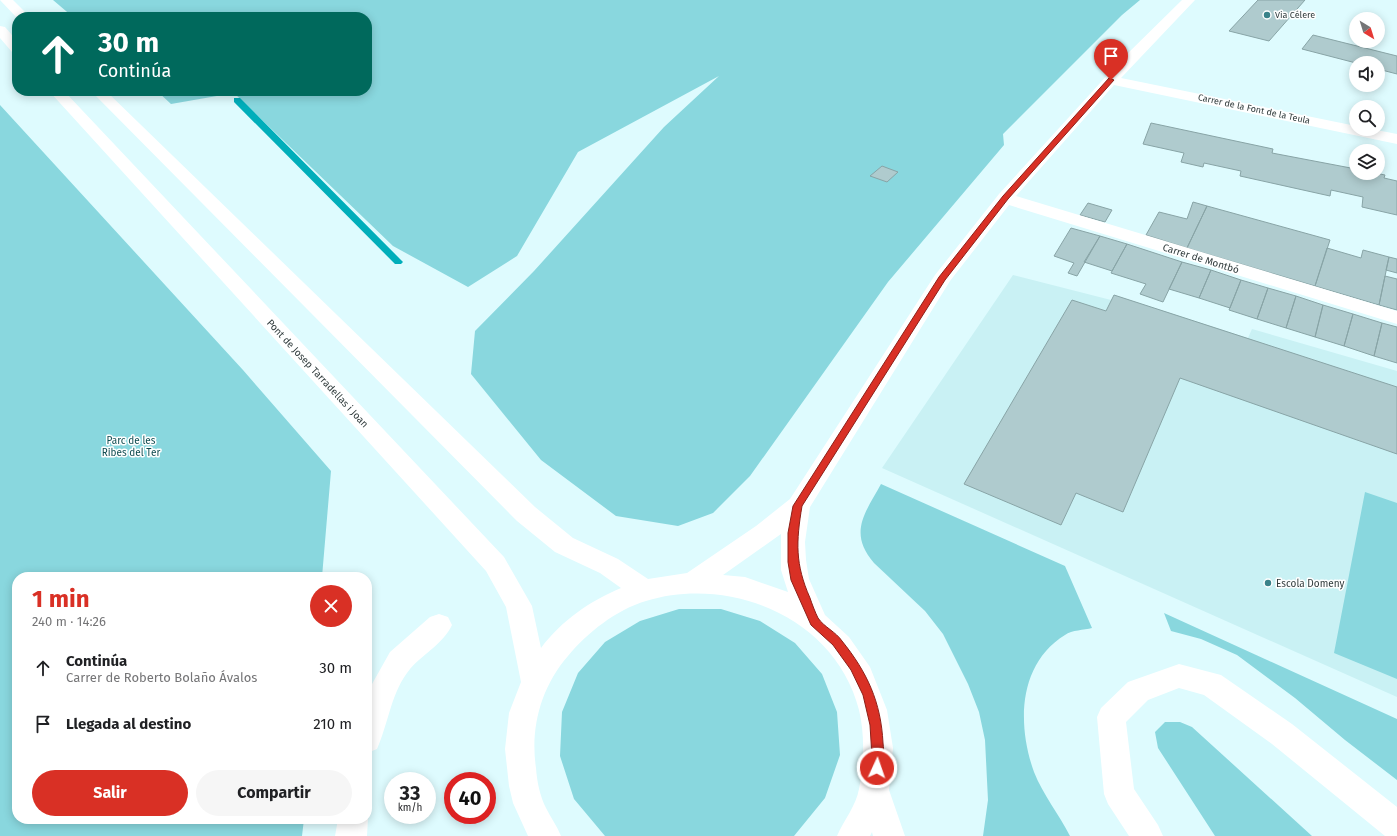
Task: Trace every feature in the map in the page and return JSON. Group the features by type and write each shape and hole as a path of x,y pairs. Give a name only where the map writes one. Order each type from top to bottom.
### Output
{"street":[{"path":"6,0 18,12"},
{"path":"693,582 765,533 798,506 942,279 1005,198 1111,80 1189,0"},
{"path":"0,30 12,43"},
{"name":"Carrer de la Font de la Teula","path":"1111,80 1397,139"},
{"name":"Pont de Josep Tarradellas i Joan","path":"61,96 496,564 519,606 535,681"},
{"path":"103,96 526,514 564,545 609,566 645,590"},
{"name":"Carrer de Montbó","path":"1005,198 1397,318"},
{"path":"798,506 793,533 793,562 796,580 814,621"},
{"path":"545,836 530,809 522,783 520,756 521,730 526,704 535,681 555,650 581,624 612,604 645,590 693,582 719,583 745,588 769,595 793,607 814,621 837,642 851,660 869,695 876,725 878,757 874,790 865,815 853,836"},
{"path":"372,723 381,693 400,661 439,626"},
{"path":"1147,836 1119,794 1111,717 1138,691 1179,676 1211,684 1282,734 1376,811 1397,826"},
{"path":"874,790 889,836"},
{"path":"351,836 352,824"}],"shaded area":[{"name":"Escola Domeny","path":"1013,275 1111,300 1114,295 1248,338 1252,329 1397,371 1397,697 882,468"}],"green space":[{"path":"53,0 1140,0 1122,15 1003,134 1004,145 888,282 750,476 713,513 678,526 616,516 541,460 471,374 475,331 534,271 664,127 719,76 578,152 517,256 468,287 393,246 237,96 372,96 372,12 67,12"},
{"path":"162,96 217,96 171,104"},
{"name":"Parc de les Ribes del Ter","path":"0,105 243,370 331,471 322,572 12,572 12,824 303,824 302,836 0,836"},
{"path":"881,484 1065,566 1092,628 1068,633 1049,647 1038,662 1030,679 1024,716 1025,735 1034,772 1042,789 1070,836 983,836 988,800 985,740 979,712 968,684 943,634 925,611 874,563 866,552 862,542 862,523 865,514"},
{"path":"1365,492 1397,503 1397,679 1334,653"},
{"path":"679,609 721,609 760,621 795,643 822,674 837,712 840,755 825,798 794,836 605,836 574,799 560,756 562,712 578,673 605,642 640,621"},
{"path":"1164,613 1397,719 1397,780 1345,740 1295,698 1237,655 1201,639 1171,631"},
{"path":"1165,722 1180,722 1192,727 1312,836 1215,836 1158,748 1155,732"}],"building":[{"name":"Via Célere","path":"1258,0 1305,0 1269,41 1229,31"},
{"name":"Via Célere","path":"1313,35 1349,44 1349,48 1365,48 1397,56 1397,74 1385,71 1385,56 1349,56 1349,61 1302,49"},
{"path":"1151,123 1273,149 1272,153 1349,168 1349,180 1385,180 1385,178 1397,181 1397,215 1362,207 1363,197 1331,190 1330,196 1240,176 1241,171 1204,163 1203,167 1181,162 1184,153 1143,144"},
{"path":"882,166 898,172 887,182 870,176"},
{"path":"1193,202 1207,206 1187,248 1146,235 1159,212 1187,219"},
{"path":"1088,203 1112,210 1105,222 1080,215"},
{"path":"1207,206 1330,240 1315,286 1187,248"},
{"path":"1071,228 1100,236 1077,276 1068,273 1074,263 1054,256"},
{"path":"1100,236 1127,244 1112,271 1084,262"},
{"path":"1127,244 1182,262 1163,302 1140,294 1146,284 1111,273"},
{"path":"1327,248 1361,258 1363,250 1389,257 1379,305 1315,286"},
{"path":"1389,257 1397,259 1397,273 1386,270"},
{"path":"1182,262 1211,270 1199,298 1169,289"},
{"path":"1211,270 1241,280 1230,308 1199,298"},
{"path":"1385,276 1397,279 1397,310 1379,305"},
{"path":"1241,280 1268,288 1257,319 1229,310"},
{"path":"1268,288 1296,296 1286,328 1257,319"},
{"path":"1114,295 1397,387 1397,454 1180,378 1123,512 1076,493 1061,525 964,484 1072,300 1106,311"},
{"path":"1296,296 1323,305 1315,337 1286,328"},
{"path":"1323,305 1353,314 1344,346 1315,337"},
{"path":"1353,314 1382,323 1374,356 1344,346"},
{"path":"1382,323 1397,327 1397,363 1374,356"}],"waterway":[{"path":"237,100 398,262"}],"place":[{"name":"Via Célere","path":"1267,15"},
{"name":"Escola Domeny","path":"1268,583"}],"route":[{"path":"877,768 878,757 876,725 869,695 855,666 837,642 814,621 796,580 793,562 793,533 798,506 942,279 1005,198 1111,80"}]}
